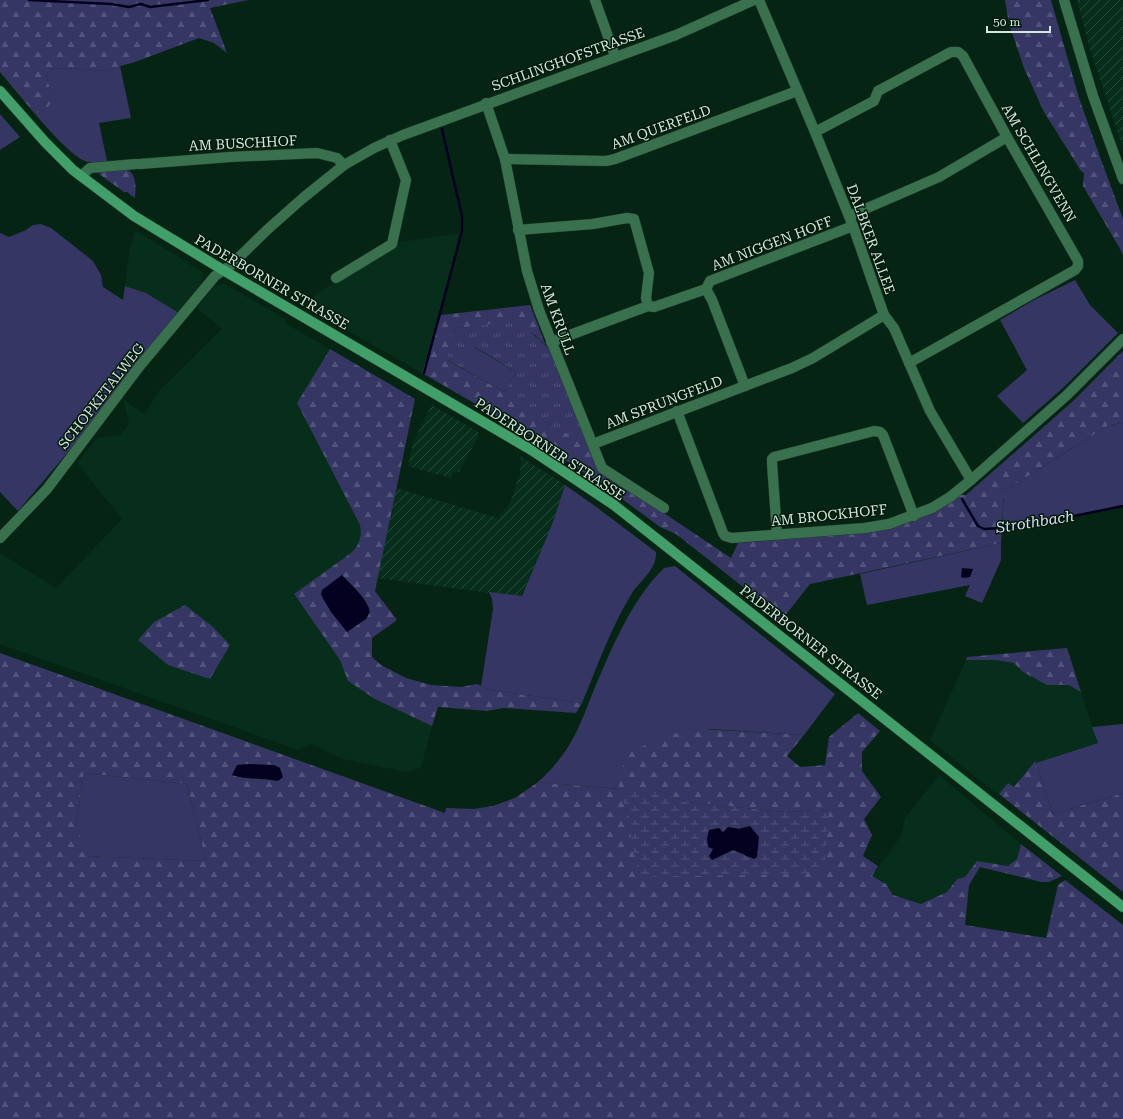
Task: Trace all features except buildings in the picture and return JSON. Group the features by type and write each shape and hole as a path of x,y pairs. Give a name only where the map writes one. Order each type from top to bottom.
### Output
{"main road":[{"name":"PADERBORNER STRASSE","path":"0,91 45,142 81,176 134,216 223,270 533,451 614,505 1123,907"}],"street":[{"path":"595,0 615,56"},
{"name":"SCHLINGHOFSTRASSE","path":"223,270 231,265 303,198 344,165 390,140 615,56 676,35 754,0"},
{"name":"DALBKER ALLEE","path":"759,0 853,226 884,315 894,328 930,411 971,480"},
{"path":"1064,0 1093,96 1123,179"},
{"name":"AM SCHLINGVENN","path":"815,132 874,101 878,91 951,52 958,52 963,56 1006,137 1078,261 1078,266 1075,270 910,363"},
{"name":"AM QUERFELD","path":"505,159 615,159 797,91"},
{"name":"AM KRULL","path":"486,104 505,159 526,271 551,342 602,468 664,508"},
{"path":"849,216 939,177 1006,137"},
{"path":"336,278 392,244 406,180 390,140"},
{"name":"AM BUSCHHOF","path":"81,176 90,168 230,157 317,153 337,158 344,165"},
{"path":"518,230 593,224 627,218 634,219 649,273 646,298 648,306"},
{"name":"AM NIGGEN HOFF","path":"551,342 648,306 654,307 706,289 710,281 853,226"},
{"name":"SCHOPKETALWEG","path":"0,538 47,489 139,367 215,276 223,270"},
{"name":"AM NIGGEN HOFF","path":"706,289 712,300 728,342"},
{"name":"AM SPRUNGFELD","path":"593,444 792,368 814,358 884,315"},
{"name":"AM BROCKHOFF","path":"677,411 725,536 732,538 865,528 889,524 914,516 932,508 950,497 1067,395 1123,339"},
{"name":"AM SPRUNGFELD","path":"728,342 745,386"},
{"path":"777,534 772,459 774,457 874,431 880,432 883,435 914,516"}],"shaded area":[{"path":"1077,0 1123,0 1123,148 1089,46"},
{"path":"135,230 202,272 203,276 201,284 179,313 146,293 125,286 130,247"},
{"path":"459,233 441,315 422,373 306,307 313,296 401,242"},
{"path":"225,284 287,320 285,323 330,349 297,403 360,525 361,539 351,553 294,595 340,660 348,681 375,699 432,726 421,768 406,772 343,759 311,744 298,750 0,644 0,553 56,588 122,519 77,463 97,438 120,435 129,424 123,399 144,414 161,389 222,329 197,308 215,286"},
{"path":"432,405 480,433 459,472 453,471 451,478 408,466 413,442"},
{"path":"520,456 565,485 553,522 521,597 377,578 396,488 498,518 510,503 520,474"},
{"path":"966,660 996,660 1014,663 1023,672 1047,685 1069,685 1081,692 1098,743 1036,763 1034,761 1014,787 1008,783 1000,794 997,792 996,793 930,740"},
{"path":"939,775 1021,844 1017,859 1008,866 977,861 965,877 956,879 947,892 921,904 893,895 886,884 872,876 902,834 905,818"}],"green space":[{"path":"0,0 248,0 210,8 227,53 214,43 199,38 135,62 102,71 73,68 51,69 46,75 51,92 51,103 45,110 35,114 0,72"},
{"path":"1005,0 1051,0 1079,98 1123,219 1123,255 1083,186 1084,173 1081,171 1044,112 1024,68 1009,24"},
{"path":"120,66 131,118 99,123 107,161 88,162 75,155 67,148 35,114 45,110 51,92 46,75 51,69 73,68 102,71"},
{"path":"0,114 20,137 0,150"},
{"path":"126,169 130,171 134,178 135,198 99,174 101,171"},
{"path":"41,224 51,228 93,261 101,275 103,287 123,300 125,286 146,293 179,313 89,427 18,511 0,492 0,233 9,237 26,230 33,225"},
{"path":"1075,280 1090,305 1118,333 1064,387 1023,423 997,396 1027,370 1000,320 1034,300"},
{"path":"530,305 546,346 535,335 512,322 458,328 454,331 447,360 504,392 550,425 584,430 598,469 731,558 738,543 859,533 886,529 899,526 925,516 960,495 966,495 1072,402 1123,351 1123,423 1109,425 1004,491 1001,543 810,584 780,622 766,605 676,534 660,527 606,487 548,449 547,445 422,373 441,315"},
{"path":"512,321 523,325 546,346 550,346 584,430 581,434 574,435 561,432 518,404 504,392 516,372 475,347 462,368 447,360 450,338 458,328"},
{"path":"474,347 516,372 504,392 462,368"},
{"path":"330,349 415,399 375,591 397,620 372,638 372,657 381,665 406,678 431,685 461,687 477,684 491,690 582,703 576,713 503,708 487,711 438,707 432,726 375,699 348,681 340,660 294,594 351,553 358,544 361,533 360,525 297,403"},
{"path":"1123,423 1123,505 1002,532 1004,491 1109,425"},
{"path":"565,485 656,552 654,564 648,574 632,593 617,619 582,703 491,690 481,686 493,609 492,599 489,592 522,596 553,522"},
{"path":"1001,543 1001,560 982,603 965,596 970,585 867,605 860,574"},
{"path":"675,566 835,694 804,735 709,729 619,789 538,782 560,759 574,736 607,659 632,610 652,581 664,568"},
{"path":"185,605 212,626 230,645 210,679 168,665 138,640 154,622"},
{"path":"1067,648 1081,692 1069,685 1047,685 1023,672 1014,663 996,660 966,660 967,657"},
{"path":"0,653 445,813 446,808 474,809 493,806 515,798 538,782 618,789 626,753 673,734 701,729 804,735 787,756 800,767 825,765 829,737 858,713 880,731 862,752 862,771 881,797 864,819 872,835 863,856 878,866 872,876 886,884 893,895 921,904 947,892 957,879 965,877 977,861 1008,866 1017,859 1021,844 1062,876 1049,882 1041,882 980,867 969,885 965,925 1046,938 1058,885 1065,880 1123,925 1123,1119 0,1119","holes":["265,765 274,765 277,781 243,778 232,775","84,773 187,784 206,861 86,856 76,822","657,790 686,802 785,812 820,810 829,811 799,874 770,874"]},
{"path":"1123,724 1123,793 1053,814 1036,763 1098,743 1092,727"},
{"path":"1035,761 1053,814 1123,793 1123,892 999,794 1008,783 1014,787"},
{"path":"84,773 187,784 206,861 85,856 76,822"},
{"path":"657,790 686,802 785,812 820,810 829,811 824,870 799,874 639,877 622,793","holes":["750,826 757,857 745,856 733,850 709,856 728,827 739,829"]}],"water":[{"path":"962,568 973,569 970,577 961,577"},
{"path":"342,575 366,602 370,612 366,619 347,632 331,612 321,595 322,590"},
{"path":"237,765 274,765 280,768 283,777 278,781 232,775"},
{"path":"750,826 759,837 757,857 754,859 733,850 712,860 709,856 713,849 708,847 707,839 709,830 719,828 723,832 728,827 739,829"}],"waterway":[{"path":"29,0 111,4 129,7 141,4 150,7 208,0"},
{"path":"424,373 462,231 462,216 442,129"},
{"name":"Strothbach","path":"962,499 978,526 984,529 1020,527 1123,506"}]}
